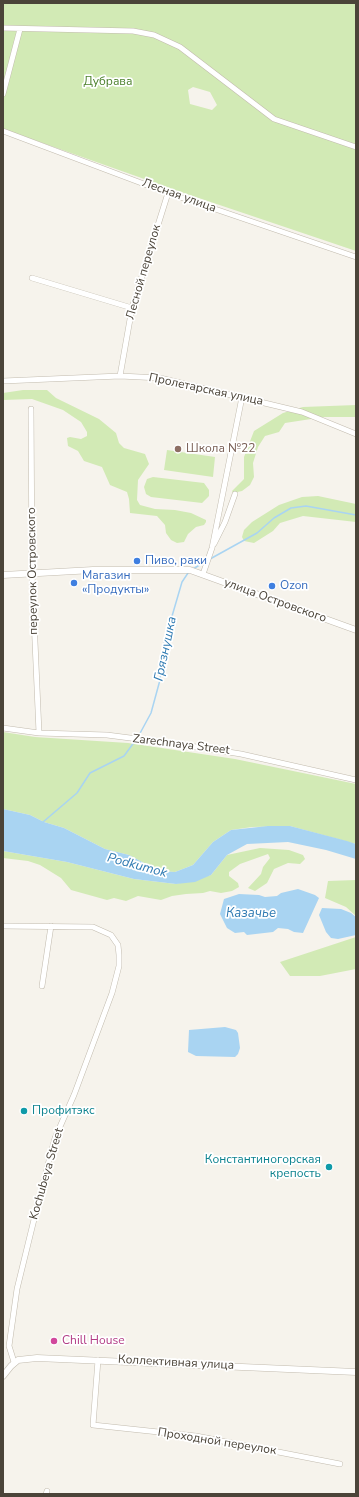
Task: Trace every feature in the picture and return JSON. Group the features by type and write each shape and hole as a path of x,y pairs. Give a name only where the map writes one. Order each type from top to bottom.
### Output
{"street":[{"path":"3,28 133,31 154,35 180,48 274,119 356,147"},
{"path":"3,94 20,29"},
{"name":"Лесная улица","path":"3,131 168,193 356,257"},
{"name":"Лесной переулок","path":"120,376 132,308 168,193"},
{"path":"32,278 132,308"},
{"name":"Пролетарская улица","path":"3,381 120,376 160,378 302,412 356,434"},
{"path":"201,573 207,565 212,548 242,397"},
{"name":"переулок Островского","path":"31,409 32,573 39,732"},
{"path":"212,548 225,522 235,494"},
{"name":"улица Островского","path":"3,575 183,569 201,573 356,630"},
{"name":"Zarechnaya Street","path":"3,728 39,732 107,735 241,754 356,780"},
{"path":"3,926 51,926 42,986"},
{"name":"Kochubeya Street","path":"14,1362 9,1346 17,1290 36,1209 55,1138 74,1095 112,993 118,966 118,945 111,936 93,927 51,926"},
{"name":"Коллективная улица","path":"14,1362 18,1360 38,1358 356,1372"},
{"name":"Проходной переулок","path":"98,1360 93,1425 196,1436 340,1464"},
{"path":"3,1376 14,1362"}],"green space":[{"name":"Дубрава","path":"3,3 356,3 356,251 181,192 3,129","holes":["193,87 210,92 217,105 212,110 190,104 188,90"]},
{"path":"23,390 47,390 56,398 99,419 116,433 119,443 124,448 145,454 149,464 138,480 137,500 140,505 155,509 175,510 191,513 206,520 204,525 196,527 188,534 184,542 177,543 171,540 166,533 165,525 157,516 130,513 127,492 110,485 102,467 84,461 78,451 68,446 67,438 70,437 81,439 87,436 87,432 81,422 63,410 32,399 3,400 3,393"},
{"path":"356,405 356,417 324,417 285,423 279,432 265,436 258,447 253,463 254,477 250,485 242,491 233,493 232,491 244,479 244,457 254,431 283,413 303,407"},
{"path":"167,450 215,457 213,477 164,470"},
{"path":"153,477 204,483 209,490 209,496 202,503 151,497 146,494 144,487 147,479"},
{"path":"318,496 356,504 356,522 303,516 280,523 273,531 254,543 244,541 242,537 244,530 252,522 279,505 302,497"},
{"path":"3,732 35,737 128,743 235,759 356,784 356,844 290,826 252,827 231,830 213,842 193,865 175,872 159,871 129,855 105,849 64,828 44,822 30,815 3,809"},
{"path":"260,848 289,850 303,855 305,859 300,864 288,863 274,869 267,883 255,891 248,888 261,874 263,867 270,858 268,854 240,864 229,872 229,876 238,883 239,887 232,891 221,893 210,891 186,894 172,896 161,900 138,896 126,901 114,898 107,900 71,890 61,878 40,865 28,861 3,858 3,851 67,862 134,879 176,884 211,875 227,855"},
{"path":"356,880 356,916 346,907 325,898 328,881"},
{"path":"356,937 356,969 320,976 290,976 280,962"}],"water":[{"name":"Podkumok","path":"3,809 30,815 44,822 64,828 105,849 129,855 159,871 175,872 193,865 213,842 231,830 268,826 290,826 356,844 356,859 326,850 288,842 247,844 227,855 211,875 195,882 176,884 134,879 67,862 3,851"},
{"name":"Казачье","path":"298,889 319,898 303,933 278,928 273,932 247,935 244,932 235,933 227,928 220,914 224,899 239,894 259,895 265,897 277,896 281,893"},
{"path":"322,908 341,909 351,913 356,917 356,935 338,939 331,938 326,932 319,915"},
{"path":"225,1027 236,1030 238,1033 240,1048 235,1057 196,1056 188,1052 189,1030"}],"waterway":[{"name":"Грязнушка","path":"210,559 257,533 274,518 291,508 306,506 356,515"},
{"name":"Грязнушка","path":"193,569 206,561"},
{"name":"Грязнушка","path":"138,737 151,713 160,680 164,644 182,582 188,573"},
{"name":"Грязнушка","path":"43,822 77,793 90,773 124,756 135,741"}],"place":[{"name":"Школа №22","path":"178,449"},
{"name":"Пиво, раки","path":"137,561"},
{"name":"Магазин «Продукты»","path":"74,583"},
{"name":"Ozon","path":"272,586"},
{"name":"Профитэкс","path":"24,1111"},
{"name":"Константиногорская крепость","path":"329,1167"},
{"name":"Chill House","path":"54,1341"}]}
